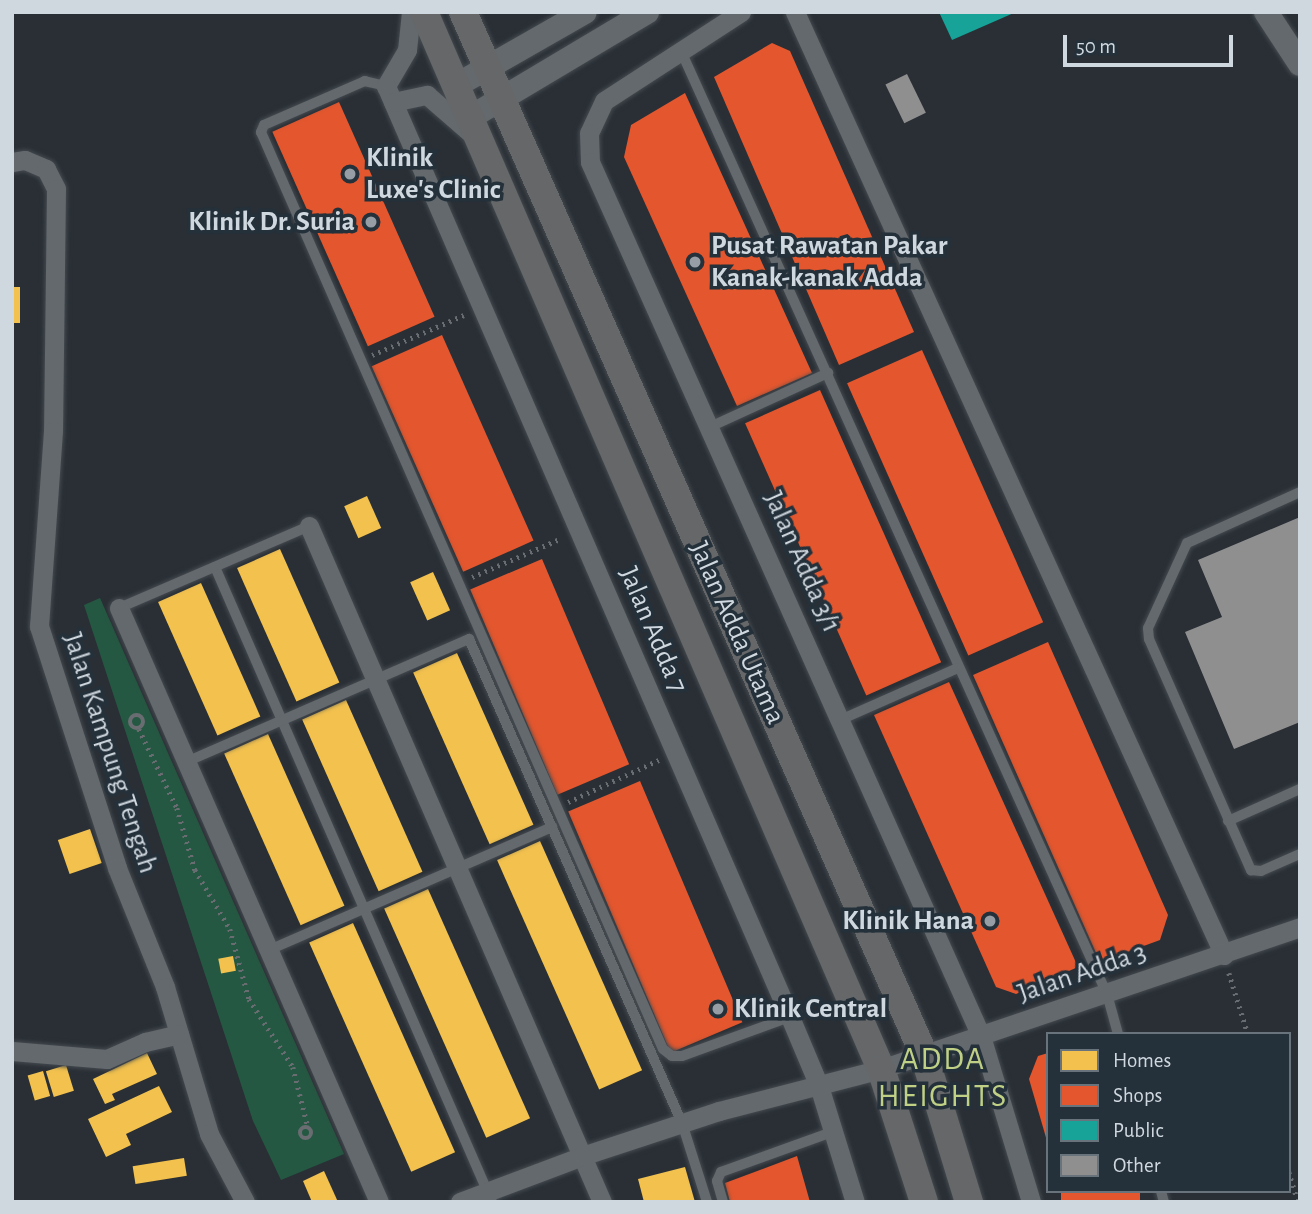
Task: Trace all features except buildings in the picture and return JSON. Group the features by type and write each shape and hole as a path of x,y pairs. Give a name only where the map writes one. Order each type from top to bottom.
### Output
{"main road":[{"name":"Jalan Adda Utama","path":"424,12 484,145 881,1069 924,1202"},
{"name":"Jalan Adda Utama","path":"463,12 924,1055 969,1202"}],"street":[{"path":"411,12 407,50 390,94 427,95 484,145"},
{"path":"457,85 489,70 585,12"},
{"path":"471,117 503,101 647,12"},
{"name":"Jalan Adda 3/1","path":"741,12 604,101 589,133 590,162 712,426 981,1037 1031,1202"},
{"path":"795,12 1224,955"},
{"path":"1266,12 1295,57"},
{"name":"Jalan Adda 7","path":"390,94 819,1086 855,1202"},
{"name":"Jalan Kampung Tengah","path":"12,162 25,160 46,169 55,189 53,431 39,626 117,868 179,1034 209,1134 245,1202"},
{"path":"309,526 584,1155 602,1202"},
{"path":"119,608 379,1202"},
{"name":"Jalan Adda 3","path":"460,1202 490,1196 584,1155 682,1124 881,1069 1300,928"},
{"path":"12,1051 107,1059 145,1042 179,1034"}],"lane":[{"path":"1256,12 1273,40 1295,57"},
{"path":"681,51 1107,994 1117,1032"},
{"path":"390,94 365,80 261,127 663,1049 682,1056 790,1017"},
{"path":"712,426 828,373"},
{"path":"1300,492 1186,543 1148,628 1251,870 1261,871 1300,854"},
{"path":"119,608 309,526"},
{"path":"215,567 490,1196"},
{"path":"186,762 469,639 682,1124 707,1202"},
{"path":"840,720 958,668"},
{"path":"1228,821 1300,789"},
{"path":"269,950 552,827"},
{"path":"723,1202 718,1181 721,1172 835,1131"}],"path":[{"path":"362,359 482,307"},
{"path":"458,583 579,531"},
{"path":"139,729 177,808 195,870 230,929 249,999 293,1067 308,1127"},
{"path":"558,807 676,753"},
{"path":"1224,955 1247,1032"},
{"path":"1291,1179 1298,1202"}],"green space":[{"path":"100,598 344,1154 281,1180 253,1121 84,605"}],"place":[{"name":"Klinik Luxe's Clinic","path":"350,174"},
{"name":"Klinik Dr. Suria","path":"371,222"},
{"name":"Pusat Rawatan Pakar Kanak-kanak Adda","path":"695,262"},
{"name":"Klinik Hana","path":"990,921"},
{"name":"Klinik Central","path":"718,1009"}],"district":[{"name":"ADDA HEIGHTS","path":"943,1078"}]}
